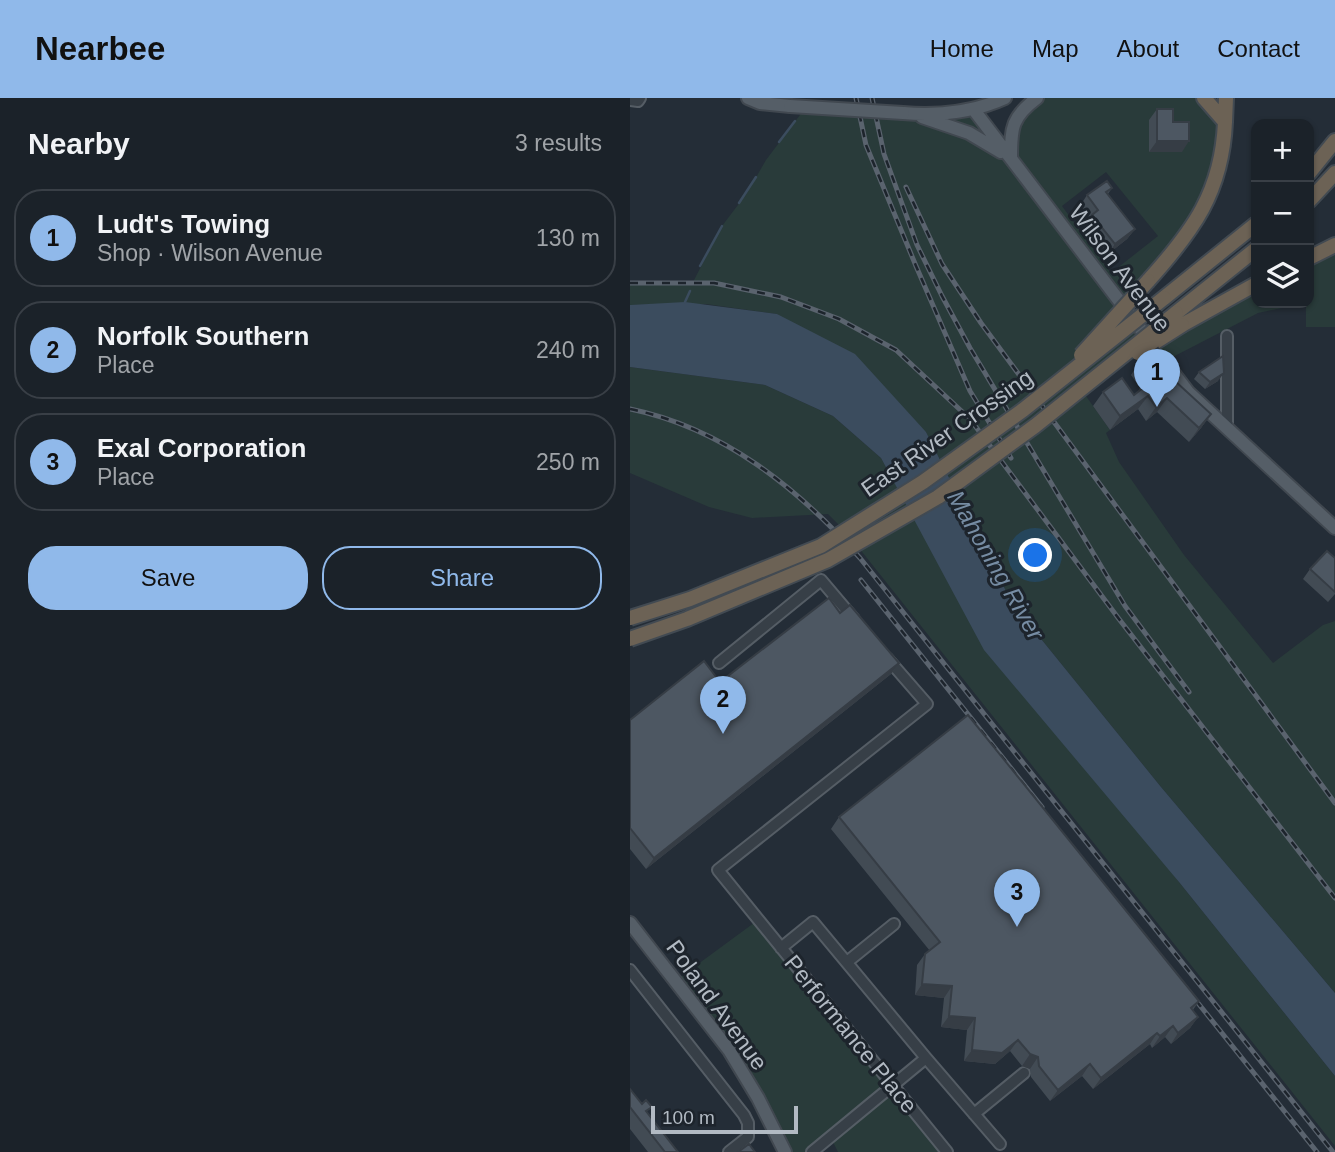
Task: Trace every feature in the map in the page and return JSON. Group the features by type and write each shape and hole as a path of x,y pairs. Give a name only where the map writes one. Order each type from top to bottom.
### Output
{"highway":[{"path":"1204,98 1225,122"},
{"path":"1049,390 1181,245 1203,209 1219,167 1226,98"},
{"path":"1314,167 1335,141"},
{"path":"1314,196 1335,173"},
{"name":"East River Crossing","path":"630,618 690,599 821,546 923,482 1049,390 1251,228"},
{"path":"1314,256 1335,245"},
{"path":"1179,319 1251,254"},
{"path":"1179,319 1251,286"},
{"name":"East River Crossing","path":"630,639 828,560 938,497 1083,387 1179,319"}],"main road":[{"path":"748,98 760,103 789,106 917,114 974,110 990,101 1005,98"},
{"path":"917,114 973,135 1011,157 1013,124 1025,107 1037,98"},
{"name":"Wilson Avenue","path":"974,110 1188,392 1335,528"},
{"name":"Poland Avenue","path":"630,923 729,1050 758,1098 785,1152"}],"street":[{"path":"630,100 640,98"},
{"path":"1227,336 1227,428"},
{"path":"719,663 821,580 865,632"},
{"name":"Performance Place","path":"883,653 927,704 718,870 947,1152"},
{"path":"781,948 813,922 1000,1144"},
{"path":"847,962 894,924"},
{"path":"630,970 744,1115 748,1123 748,1137 729,1152"},
{"path":"812,1152 926,1058"},
{"path":"974,1115 1024,1073"}],"shaded area":[{"path":"1037,98 1204,98 1225,122 1212,188 1124,307 1146,337 1251,286 1251,308 1282,308 1258,313 1165,361 1154,343 1081,389 1110,430 1106,433 1119,462 1184,555 1273,663 1323,625 1335,621 1335,993 1161,787 1012,603 926,432 777,314 706,304 630,305 630,283 693,282 722,226 747,193 766,160 806,107 974,110 1010,156 1011,132","holes":["1106,172 1158,236 1111,273 1062,206"]},
{"path":"1335,245 1335,327 1306,327 1306,308 1314,308 1314,256"},
{"path":"630,367 765,385 833,416 881,458 931,548 1179,882 1335,1076 1335,1146 847,533 828,514 752,518 709,507 630,473"},
{"path":"758,920 947,1152 838,1152 831,1138 812,1152 785,1152 758,1098 675,981"}],"water":[{"path":"685,302 777,314 855,354 926,432 1012,603 1161,787 1335,993 1335,1076 1179,882 984,650 881,458 833,416 765,385 630,367 630,305"}],"building":[{"path":"1157,109 1173,109 1173,122 1189,122 1189,141 1157,141"},
{"path":"1107,181 1112,188 1106,192 1135,229 1115,244 1092,215 1098,210 1087,195"},
{"path":"1158,348 1179,377 1175,381 1211,414 1199,428 1167,398 1156,407 1148,396 1120,416 1103,392 1122,378 1134,395 1149,383 1146,379 1151,376 1140,361"},
{"path":"1223,356 1224,373 1210,382 1199,372"},
{"path":"1327,551 1335,558 1335,592 1310,569"},
{"path":"829,598 840,613 850,605 899,663 654,858 630,828 630,720 704,661 720,682"},
{"path":"968,715 1199,1001 1191,1008 1198,1017 1178,1033 1173,1026 1160,1036 1157,1033 1101,1078 1090,1064 1058,1090 1039,1066 1038,1057 1030,1054 1018,1040 1002,1053 972,1050 975,1018 949,1016 952,986 922,984 925,954 940,942 839,817"},
{"path":"630,1089 642,1104 646,1100 652,1107 646,1111 678,1152 665,1152 630,1107"},
{"path":"749,1144 755,1152 738,1152"}],"waterway":[{"path":"779,142 795,121"},
{"path":"739,203 756,177"},
{"path":"700,266 722,226"},
{"path":"685,302 690,291"}],"railway":[{"path":"856,98 866,145 916,266 970,391 1011,458"},
{"path":"872,98 884,154 917,245 942,296 970,348 1125,606 1189,692"},
{"path":"906,187 942,264 981,323 1335,803"},
{"path":"630,283 714,283 781,297 839,319 896,350 970,419 1119,619 1335,898"},
{"path":"630,409 696,430 727,446 785,485 836,532 860,558 1333,1152"},
{"path":"861,580 1042,807"},
{"path":"1186,988 1317,1152"}],"place":[{"name":"Ludt's Towing","path":"1157,407"},
{"name":"Norfolk Southern","path":"723,734"},
{"name":"Exal Corporation","path":"1017,927"}],"water label":[{"name":"Mahoning River","path":"996,565"}]}
